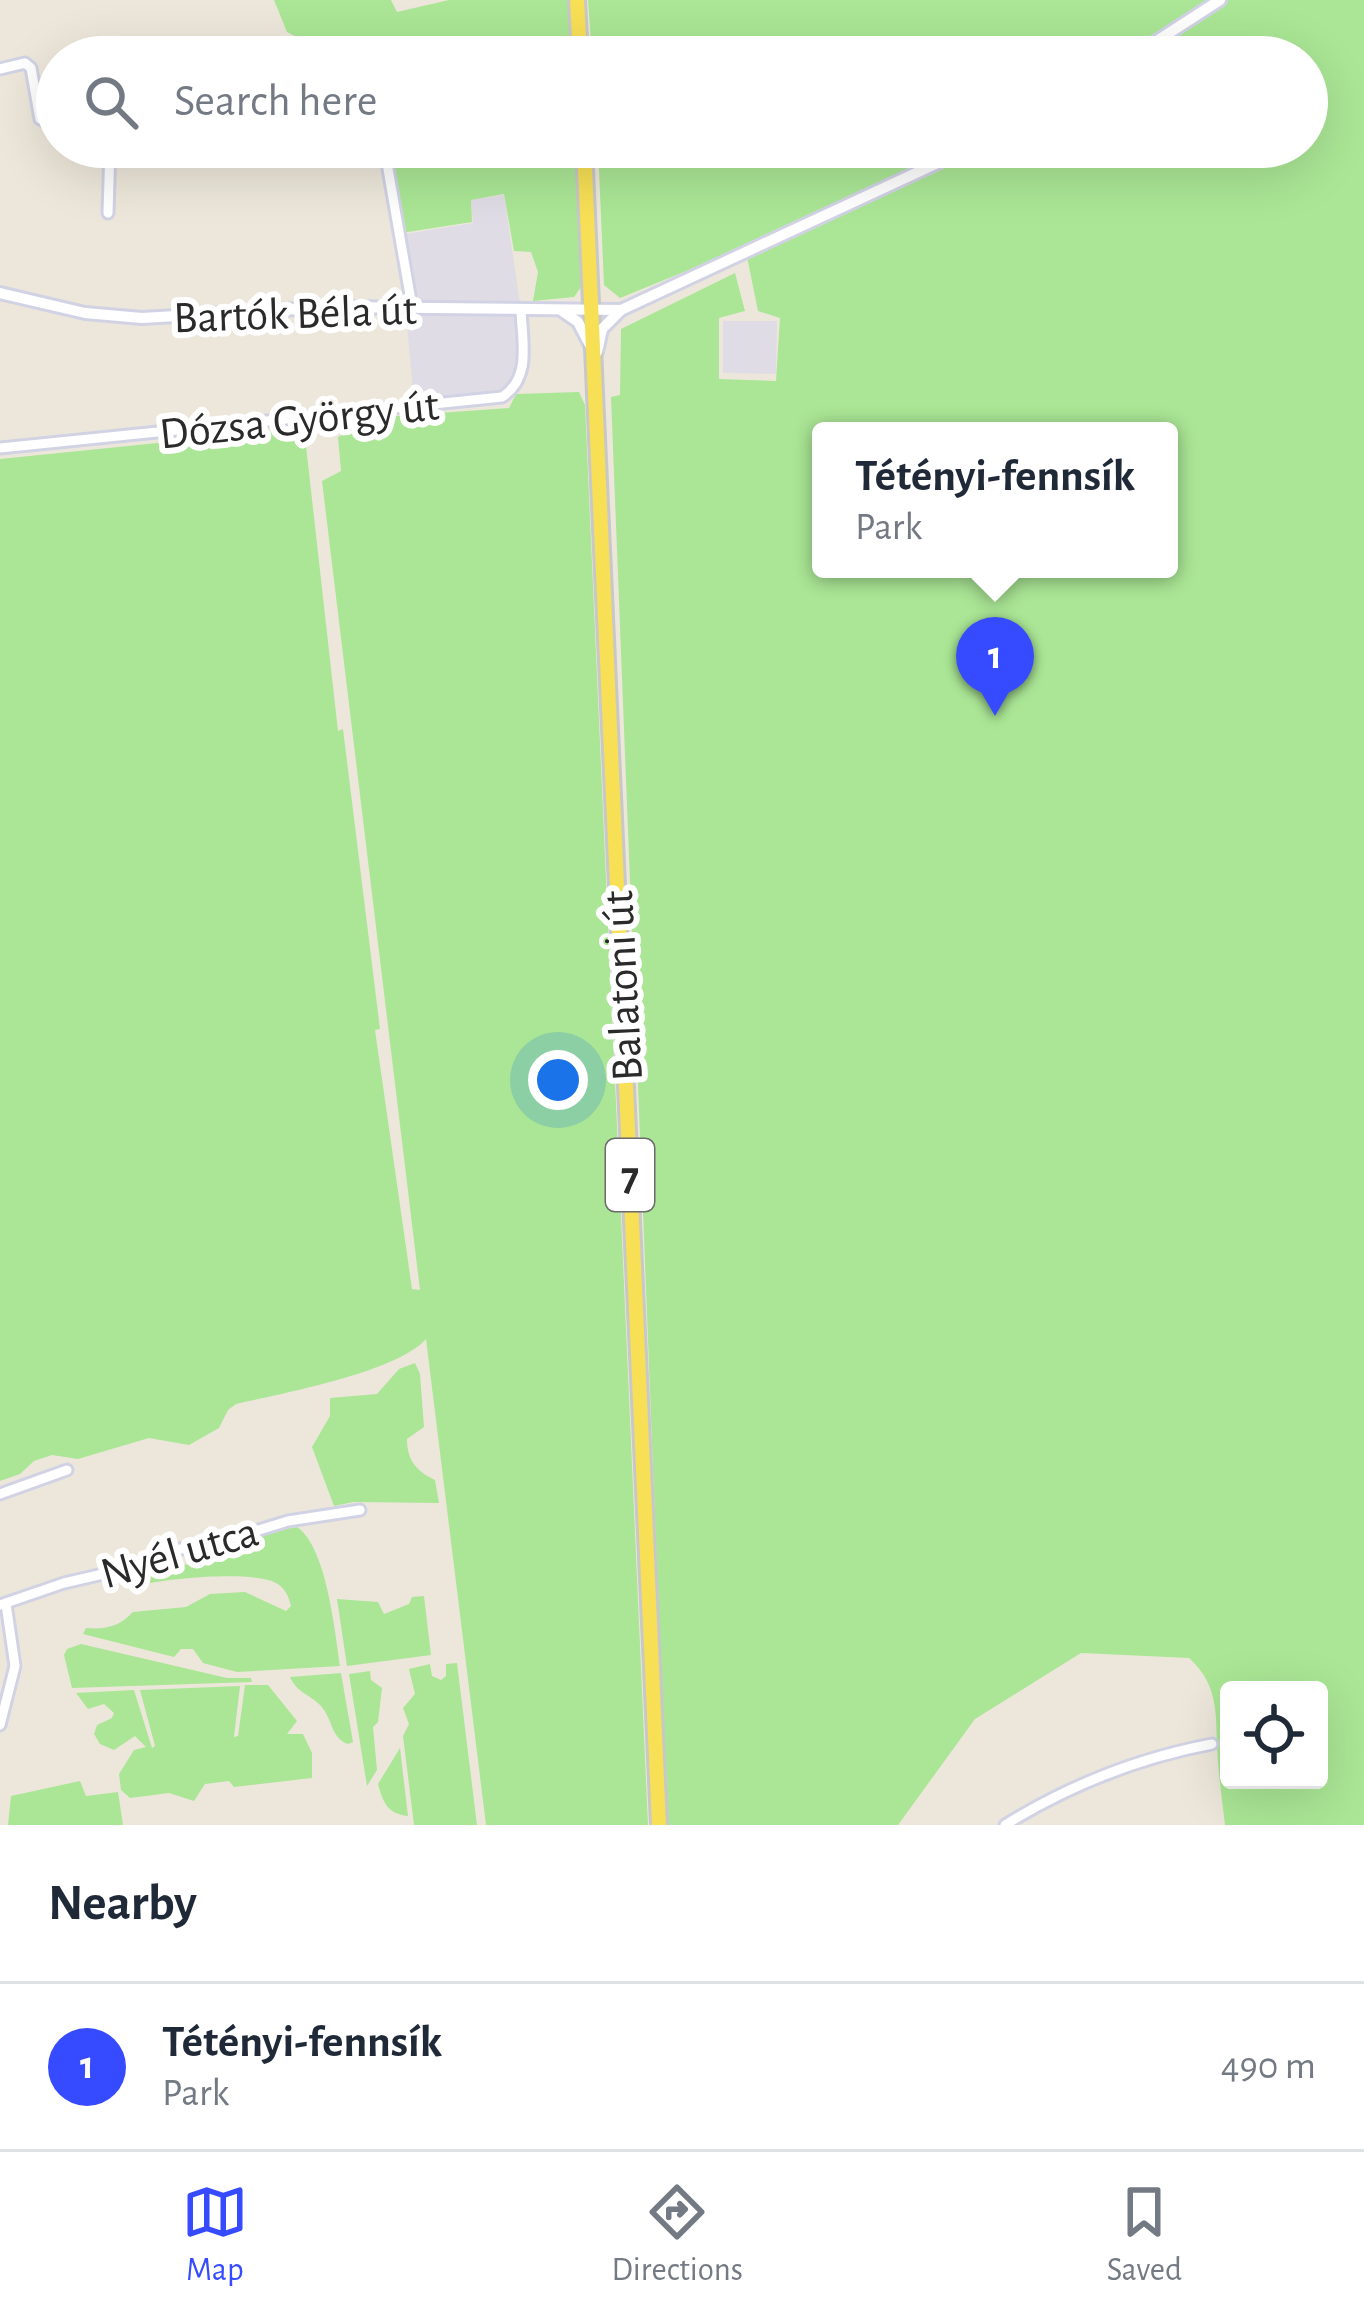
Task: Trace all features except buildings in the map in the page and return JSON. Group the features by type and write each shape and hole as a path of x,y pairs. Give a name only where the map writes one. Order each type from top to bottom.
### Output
{"main road":[{"path":"577,0 579,36"},
{"name":"Balatoni út","path":"585,168 659,1825"}],"street":[{"path":"1164,36 1220,0"},
{"path":"0,69 25,63 31,68 36,96"},
{"path":"108,213 109,168"},
{"path":"388,168 410,295 407,306"},
{"path":"596,361 602,329 621,310 927,168"},
{"name":"Bartók Béla út","path":"0,293 100,315 142,318 407,306 593,309"},
{"path":"593,309 621,310"},
{"name":"Dózsa György út","path":"0,448 502,398 523,373 521,310"},
{"path":"560,310 578,322 596,361"},
{"path":"0,1494 68,1470"},
{"name":"Nyél utca","path":"3,1604 64,1582 129,1568 161,1552 212,1544 288,1521 360,1510"},
{"path":"0,1725 15,1673 3,1604"},
{"path":"1005,1825 1068,1789 1126,1767 1212,1744"}],"shaded area":[{"path":"504,195 521,310 523,363 510,393 414,404 399,235 473,223 471,200"},
{"path":"723,321 777,321 776,374 723,373"}],"green space":[{"path":"274,0 391,0 397,12 449,0 569,0 570,36 295,36 287,32"},
{"path":"588,0 1364,0 1364,1825 1225,1825 1221,1789 1328,1789 1328,1681 1220,1681 1220,1783 1214,1700 1189,1658 1081,1653 975,1719 898,1825 667,1825 611,397 620,395 621,329 735,273 745,311 719,318 719,379 776,381 780,318 758,311 745,247 620,298 604,285 599,168 1328,168 1328,36 591,36"},
{"path":"394,168 576,168 581,287 574,297 533,301 538,272 531,252 514,251 504,194 471,200 472,222 401,233"},
{"path":"579,392 585,405 648,1825 486,1825 426,1339 391,1362 366,1371 236,1404 219,1428 189,1445 149,1438 78,1459 52,1455 0,1481 0,459 304,428 338,731 343,729 380,1029 375,1030 412,1289 420,1290 322,481 341,471 338,437 353,430 354,419 509,408 516,394"},
{"path":"415,1363 424,1427 407,1439 407,1446 414,1464 435,1480 439,1503 334,1506 312,1447 330,1416 330,1398 377,1394 399,1369"},
{"path":"297,1527 307,1537 322,1570 340,1666 237,1672 203,1663 193,1649 181,1649 174,1657 83,1634 86,1628 118,1624 133,1612 186,1607 210,1594 245,1592 286,1611 291,1606 286,1593 265,1579 215,1577 151,1583 142,1578 144,1568 207,1563 272,1531"},
{"path":"424,1596 431,1655 347,1666 337,1599 378,1602 384,1614 409,1604 412,1597"},
{"path":"81,1644 227,1678 251,1678 252,1682 72,1688 64,1655"},
{"path":"457,1663 477,1825 414,1825 403,1736 409,1724 403,1708 415,1694 409,1669 430,1664 432,1676 441,1680 446,1664"},
{"path":"370,1671 371,1680 382,1688 378,1722 373,1727 377,1770 367,1786 349,1674"},
{"path":"341,1673 353,1742 348,1744 338,1737 324,1709 290,1677"},
{"path":"245,1685 268,1685 297,1721 287,1734 303,1734 312,1753 312,1778 234,1787 229,1781 205,1784 194,1801 169,1793 130,1798 121,1790 119,1774 134,1750 146,1747 135,1736 114,1750 100,1744 94,1734 97,1725 114,1713 104,1704 88,1709 76,1693 134,1690 152,1748 140,1690 240,1686 234,1737 238,1736"},
{"path":"400,1748 408,1816 387,1806 378,1784"},
{"path":"80,1781 86,1796 118,1792 123,1825 8,1825 11,1796"}],"place":[{"name":"Tétényi-fennsík","path":"995,716"}]}
